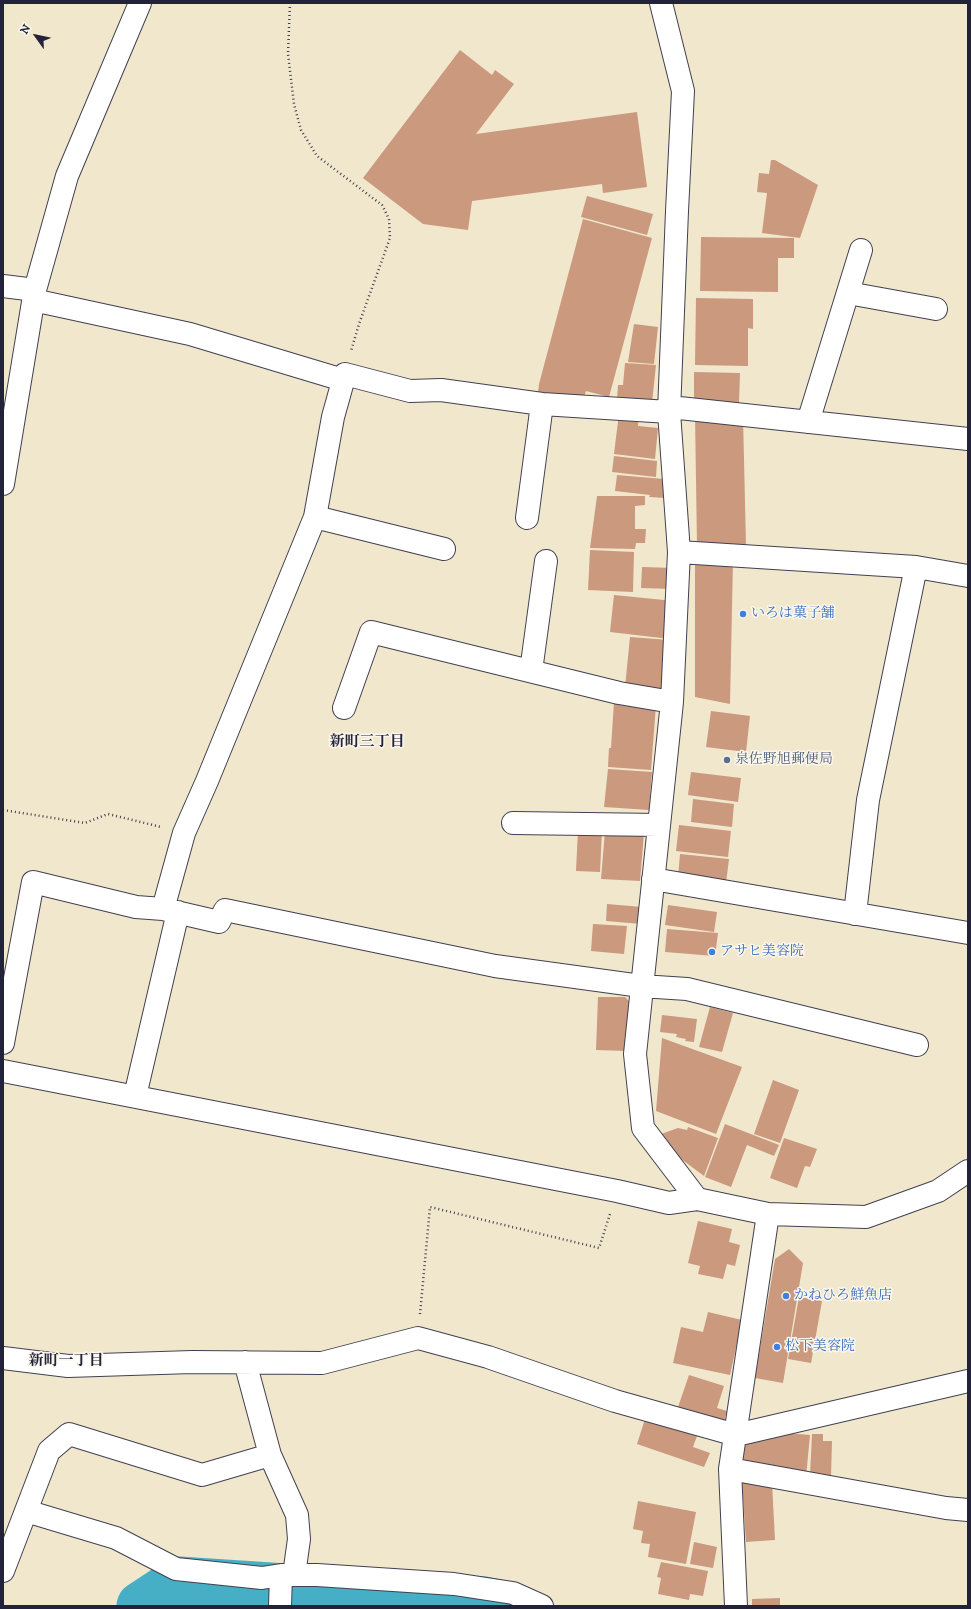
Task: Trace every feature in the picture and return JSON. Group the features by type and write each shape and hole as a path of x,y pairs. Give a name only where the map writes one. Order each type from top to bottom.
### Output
{"street":[{"path":"3,484 34,295 67,176 140,3"},
{"path":"661,3 683,91 669,409 679,552 672,702 635,1054 643,1128 698,1199"},
{"path":"808,422 861,250"},
{"path":"3,286 190,334 344,377 410,391 441,390 542,404 669,409 968,439"},
{"path":"848,293 936,309"},
{"path":"136,1096 184,833 207,781 315,517 333,417 344,377"},
{"path":"526,518 542,404"},
{"path":"315,517 444,549"},
{"path":"679,552 916,567 968,576"},
{"path":"531,671 546,561"},
{"path":"855,914 868,800 916,567"},
{"path":"344,708 371,632 619,693 672,702"},
{"path":"513,823 659,825"},
{"path":"653,879 968,933"},
{"path":"3,1043 33,882 136,907 170,911 219,922 225,910 495,966 641,986 687,989 917,1045"},
{"path":"3,1071 617,1191 669,1203 698,1199 768,1214 866,1217 938,1191 968,1171"},
{"path":"736,1606 730,1469 768,1214"},
{"path":"3,1358 68,1366 192,1362 322,1363 418,1338 488,1357 615,1401 736,1435 968,1381"},
{"path":"245,1362 270,1455 298,1515 299,1539 283,1588"},
{"path":"3,1571 49,1451 69,1434 202,1475 270,1455"},
{"path":"730,1469 938,1507 968,1510"},
{"path":"26,1511 116,1538 176,1569 262,1578 283,1588 454,1584 513,1593 542,1606"}],"path":[{"path":"290,3 288,54 294,104 301,130 317,156 382,205 389,219 390,238 359,324 344,377"},
{"path":"3,810 85,822 108,814 184,833"},
{"path":"418,1338 430,1207 599,1248 617,1191"}],"building":[{"path":"460,50 492,75 495,70 514,84 476,134 637,112 647,187 603,193 602,184 472,201 468,230 423,224 363,178"},
{"path":"771,160 775,160 818,185 800,238 762,233 767,193 757,192 759,173 769,174"},
{"path":"587,196 653,214 647,235 581,217"},
{"path":"583,219 652,238 609,397 586,391 584,397 538,393 539,384"},
{"path":"701,237 794,238 794,258 778,258 778,292 700,291"},
{"path":"696,298 753,299 753,329 748,328 748,366 695,365"},
{"path":"634,324 658,327 654,364 628,362"},
{"path":"625,363 656,365 652,403 617,400 618,385 623,385"},
{"path":"694,372 740,373 739,403 694,402"},
{"path":"619,413 639,415 638,426 658,428 655,459 614,454"},
{"path":"695,414 743,417 746,545 697,546"},
{"path":"614,456 657,461 656,477 612,472"},
{"path":"617,475 664,479 666,498 649,497 650,495 615,491"},
{"path":"597,496 645,496 645,505 635,506 635,529 646,529 645,543 636,543 635,549 590,548"},
{"path":"590,550 634,552 633,592 588,590"},
{"path":"695,559 733,560 730,704 695,697"},
{"path":"642,567 674,568 674,589 641,588"},
{"path":"614,595 674,601 670,639 610,632"},
{"path":"630,637 669,640 664,690 625,687"},
{"path":"614,702 656,705 651,770 608,767 609,748 611,748"},
{"path":"711,711 750,716 746,752 706,747"},
{"path":"608,769 652,772 649,810 604,807"},
{"path":"691,772 741,778 738,802 688,795"},
{"path":"693,799 734,804 732,827 691,822"},
{"path":"679,825 731,831 728,857 676,851"},
{"path":"578,830 602,831 600,872 576,871"},
{"path":"605,831 644,833 640,881 601,879"},
{"path":"680,854 729,859 726,883 678,877"},
{"path":"607,904 642,907 641,924 606,921"},
{"path":"668,905 717,912 714,932 665,925"},
{"path":"593,924 627,926 624,954 591,951"},
{"path":"667,929 718,933 715,956 665,952"},
{"path":"598,997 625,997 629,1001 627,1051 596,1050"},
{"path":"710,1007 733,1013 722,1052 699,1047"},
{"path":"662,1015 697,1019 694,1042 685,1041 686,1039 676,1037 677,1034 660,1032"},
{"path":"662,1038 742,1067 716,1134 656,1111"},
{"path":"773,1080 799,1090 780,1143 754,1134"},
{"path":"725,1124 779,1145 774,1156 747,1145 731,1187 705,1177"},
{"path":"688,1127 718,1138 704,1176 673,1153 661,1134 678,1128 687,1130"},
{"path":"784,1138 817,1149 810,1167 805,1166 797,1188 770,1178"},
{"path":"698,1221 732,1229 729,1242 740,1245 735,1266 727,1264 723,1279 698,1274 700,1266 688,1263"},
{"path":"789,1249 803,1263 783,1383 755,1378 775,1259"},
{"path":"799,1297 822,1301 811,1363 788,1359"},
{"path":"708,1312 742,1320 730,1375 673,1363 681,1327 703,1332"},
{"path":"689,1375 724,1386 717,1408 727,1411 723,1425 677,1410"},
{"path":"645,1419 697,1436 693,1447 710,1453 704,1467 637,1444"},
{"path":"786,1433 810,1435 806,1477 742,1468 746,1440"},
{"path":"812,1434 823,1434 823,1441 832,1441 831,1476 810,1475"},
{"path":"742,1481 772,1483 775,1540 746,1542"},
{"path":"638,1501 696,1512 686,1564 648,1557 650,1544 641,1543 643,1531 633,1529"},
{"path":"694,1542 717,1547 713,1568 690,1564"},
{"path":"661,1562 708,1571 703,1596 690,1594 689,1600 658,1594 661,1578 657,1577"},
{"path":"780,1598 780,1606 752,1606 752,1599"}],"waterway":[{"path":"141,1606 179,1581 484,1601 508,1606"}],"place":[{"name":"いろは菓子舗","path":"743,614"},
{"name":"泉佐野旭郵便局","path":"727,760"},
{"name":"アサヒ美容院","path":"712,952"},
{"name":"かねひろ鮮魚店","path":"786,1296"},
{"name":"松下美容院","path":"777,1347"}],"district":[{"name":"新町三丁目","path":"367,743"},
{"name":"新町一丁目","path":"66,1362"}]}
